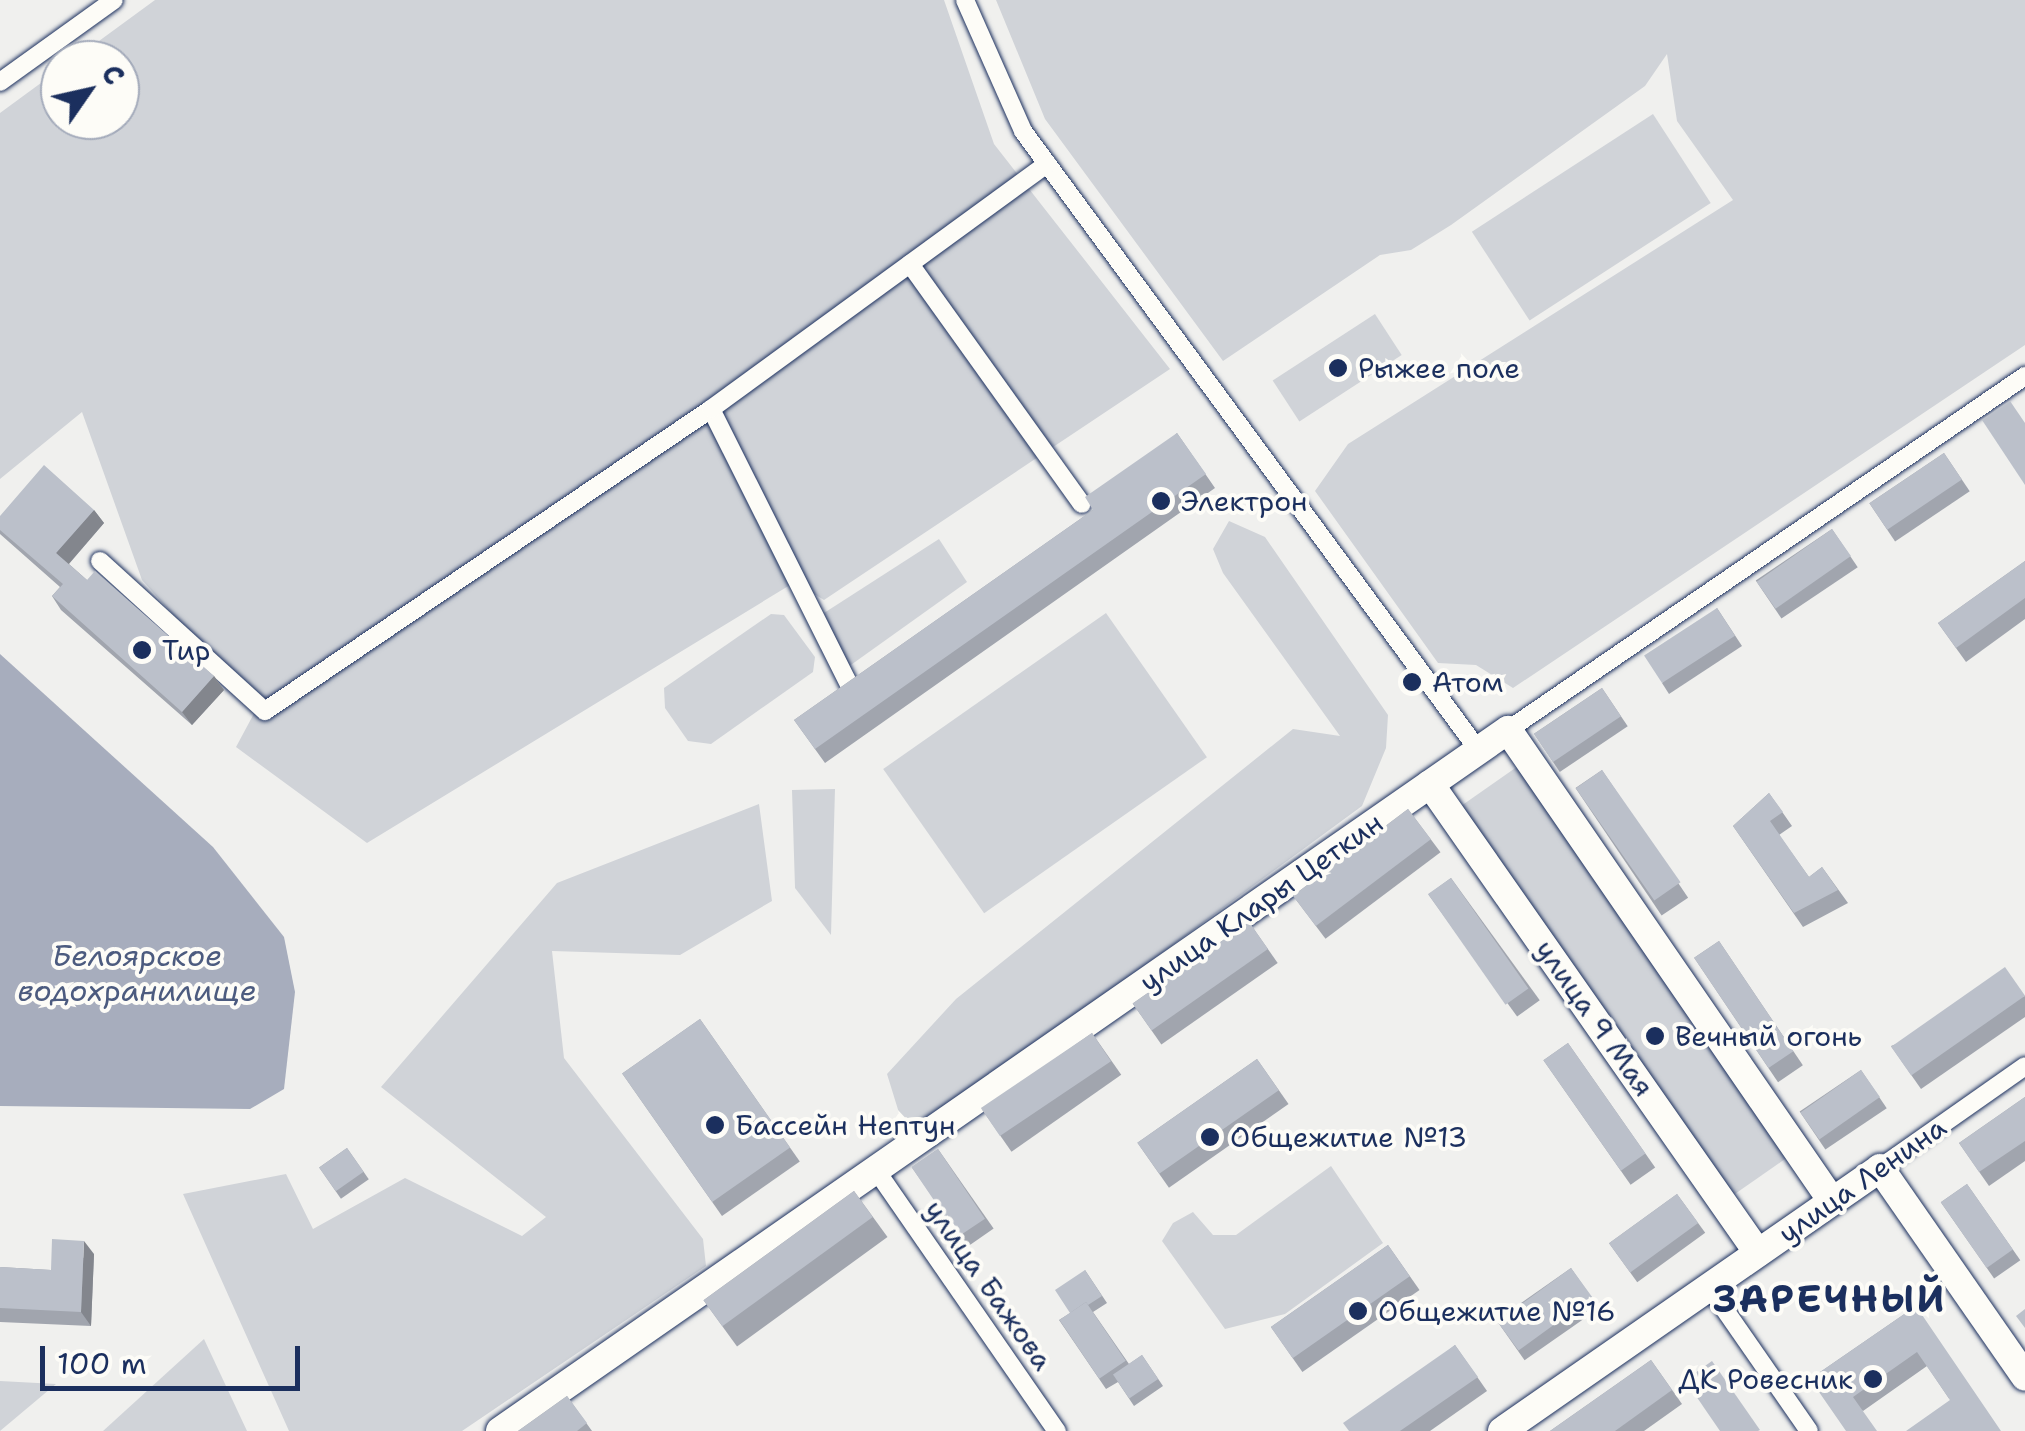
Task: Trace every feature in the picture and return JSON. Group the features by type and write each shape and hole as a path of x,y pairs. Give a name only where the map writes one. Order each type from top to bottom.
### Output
{"street":[{"path":"0,82 114,0"},
{"path":"965,0 1001,92 1047,164 1478,751"},
{"path":"100,561 265,711 711,409 1047,164"},
{"path":"910,264 1082,504"},
{"name":"улица Клары Цеткин","path":"500,1431 2025,375"},
{"path":"711,409 849,685"},
{"path":"1508,730 1832,1202"},
{"name":"улица 9 Мая","path":"1430,784 1758,1253"},
{"name":"улица Ленина","path":"1502,1431 2025,1066"},
{"path":"1880,1168 2025,1377"},
{"name":"улица Бажова","path":"876,1170 1056,1431"},
{"path":"1709,1287 1809,1431"}],"shaded area":[{"path":"155,0 944,0 994,144 1170,369 824,600 795,582 367,843 236,747 257,708 142,580 82,412 0,479 0,113 40,84 40,140 140,140 140,40 100,40"},
{"path":"996,0 2025,0 2025,345 1513,688 1476,665 1438,663 1315,491 1348,444 1733,200 1677,121 1667,54 1645,86 1451,225 1411,250 1380,255 1223,361 1045,119"},
{"path":"1653,114 1711,203 1530,321 1472,232"},
{"name":"Рыжее поле","path":"1375,314 1402,355 1299,422 1273,380"},
{"path":"1229,521 1265,537 1388,715 1386,748 1362,806 929,1124 904,1129 887,1074 956,999 1293,729 1340,736 1223,573 1213,549"},
{"path":"939,539 967,582 848,667 824,613"},
{"path":"1106,613 1207,757 984,913 883,769"},
{"path":"771,614 784,615 815,657 813,672 711,744 688,741 665,708 664,688"},
{"path":"1521,764 1793,1153 1732,1196 1460,807"},
{"path":"835,789 831,935 795,888 792,790"},
{"path":"759,804 772,901 680,955 552,951 564,1058 703,1239 706,1266 462,1431 289,1431 183,1194 286,1174 313,1229 405,1178 522,1236 546,1217 381,1087 557,883"},
{"path":"1331,1166 1383,1243 1285,1314 1225,1329 1162,1241 1173,1223 1193,1212 1213,1235 1236,1235"},
{"path":"204,1339 247,1431 103,1431"},
{"path":"0,1381 56,1384 0,1431"}],"water":[{"name":"Белоярское водохранилище","path":"0,654 213,847 284,937 295,992 284,1089 250,1109 0,1106"}],"building":[{"path":"2010,401 2025,423 2025,485 1982,420"},
{"path":"1177,433 1206,474 815,749 794,720 1093,510 1085,497"},
{"path":"1944,453 1962,480 1887,530 1869,503"},
{"path":"44,465 94,510 56,553 87,580 95,571 214,676 182,712 52,596 63,584 0,530 0,516"},
{"path":"1832,529 1851,556 1776,609 1757,582"},
{"path":"2025,561 2025,598 1956,648 1938,623"},
{"path":"1717,608 1735,636 1662,683 1644,655"},
{"path":"1602,688 1621,716 1553,762 1534,734"},
{"path":"1602,770 1681,882 1654,901 1576,788"},
{"path":"1769,793 1783,812 1770,821 1809,877 1822,867 1838,890 1794,913 1733,826"},
{"path":"1408,809 1431,839 1316,926 1293,896"},
{"path":"1451,878 1528,989 1505,1005 1428,894"},
{"path":"1249,922 1268,949 1152,1030 1133,1003"},
{"path":"1719,941 1793,1051 1769,1068 1694,958"},
{"path":"2005,967 2025,996 1911,1075 1891,1047"},
{"name":"Бассейн Нептун","path":"700,1019 790,1148 712,1202 622,1073"},
{"path":"1092,1033 1111,1061 1000,1136 981,1108"},
{"path":"1568,1043 1645,1154 1621,1171 1543,1060"},
{"path":"1257,1059 1279,1090 1159,1174 1137,1143"},
{"path":"1861,1070 1880,1097 1819,1139 1800,1112"},
{"path":"2025,1097 2025,1141 1979,1172 1959,1143"},
{"path":"347,1148 364,1172 336,1191 319,1168"},
{"path":"938,1149 985,1219 958,1237 911,1167"},
{"path":"1967,1184 2013,1250 1987,1268 1941,1202"},
{"path":"854,1191 873,1217 722,1326 704,1300"},
{"path":"1677,1194 1698,1223 1630,1272 1609,1243"},
{"path":"52,1239 84,1241 81,1312 0,1308 0,1267 51,1270"},
{"path":"1388,1245 1410,1276 1293,1358 1271,1327"},
{"path":"1571,1268 1592,1297 1519,1351 1497,1321"},
{"path":"1085,1270 1102,1296 1070,1313 1055,1290"},
{"path":"1086,1302 1126,1361 1099,1379 1059,1320"},
{"name":"ДК Ровесник","path":"1916,1306 2001,1431 1906,1431 1950,1400 1917,1352 1853,1397 1877,1431 1846,1431 1810,1379"},
{"path":"2025,1309 2025,1328 2016,1316"},
{"path":"1455,1345 1478,1377 1400,1431 1349,1431 1343,1423"},
{"path":"1142,1355 1158,1379 1129,1399 1113,1375"},
{"path":"1651,1360 1672,1390 1615,1431 1550,1431"},
{"path":"1712,1361 1760,1430 1720,1431 1685,1380"},
{"path":"567,1396 587,1423 577,1431 518,1431"}],"place":[{"name":"Рыжее поле","path":"1338,368"},
{"name":"Электрон","path":"1161,501"},
{"name":"Тир","path":"142,650"},
{"name":"Атом","path":"1412,682"},
{"name":"Вечный огонь","path":"1655,1036"},
{"name":"Бассейн Нептун","path":"715,1125"},
{"name":"Общежитие №13","path":"1210,1137"},
{"name":"Общежитие №16","path":"1358,1311"},
{"name":"ДК Ровесник","path":"1873,1379"}],"district":[{"name":"ЗАРЕЧНЫЙ","path":"1830,1299"}]}
